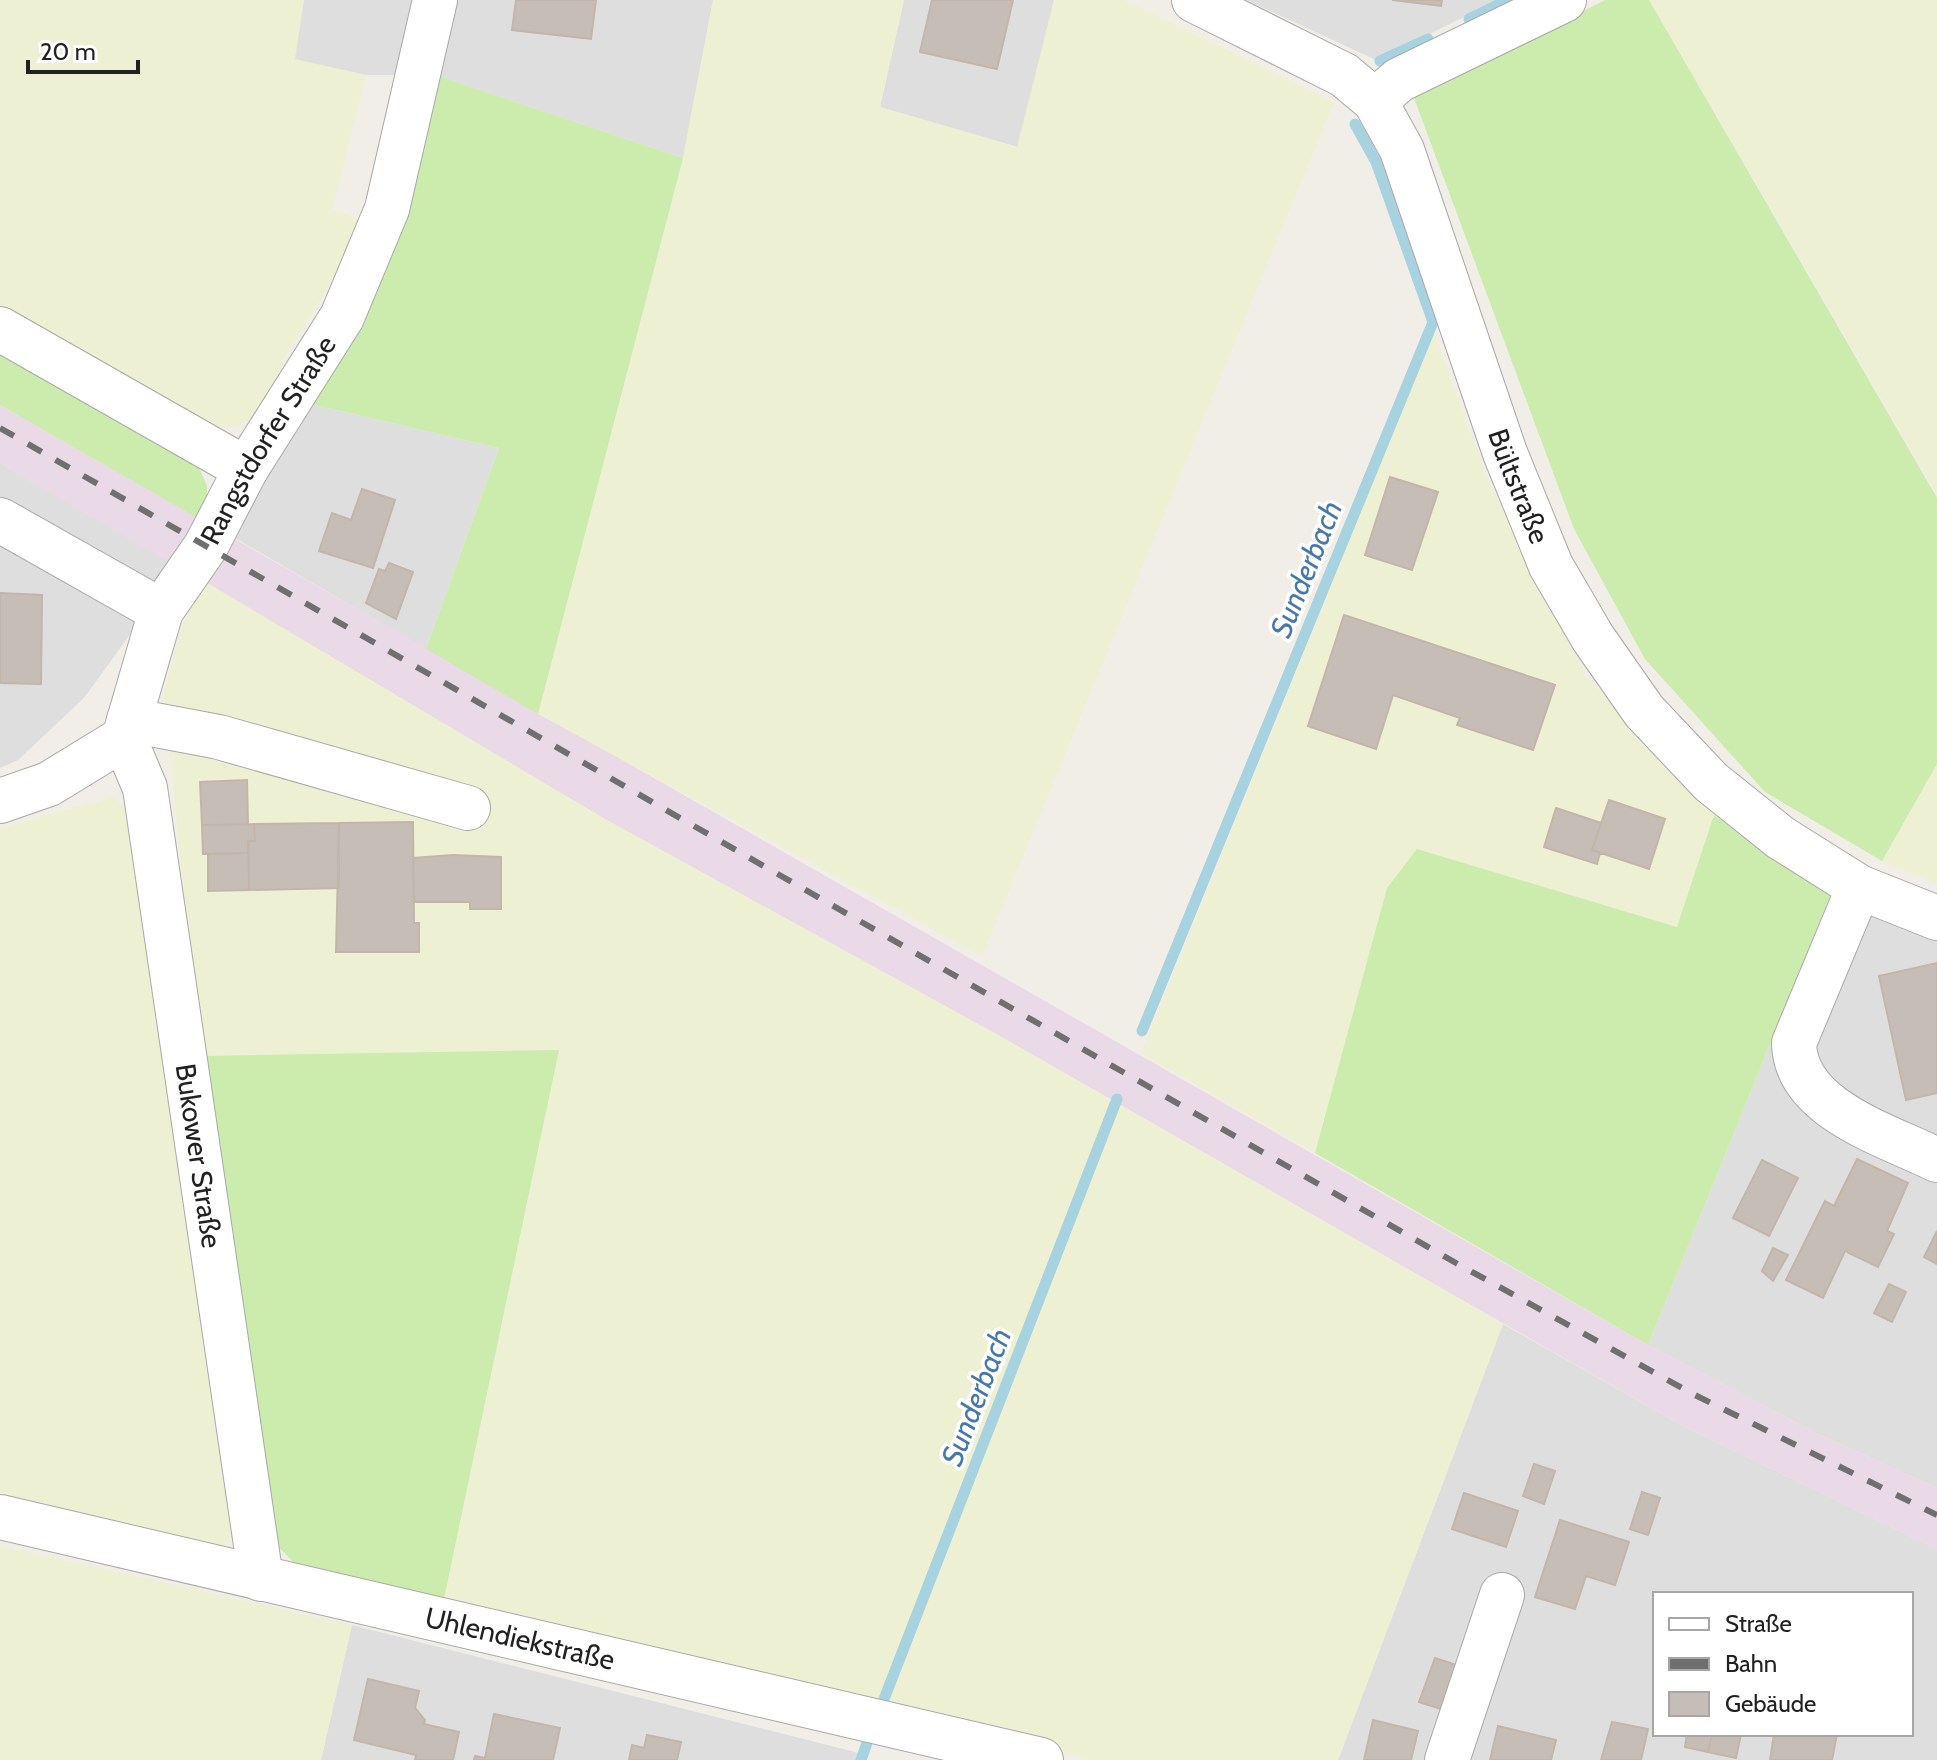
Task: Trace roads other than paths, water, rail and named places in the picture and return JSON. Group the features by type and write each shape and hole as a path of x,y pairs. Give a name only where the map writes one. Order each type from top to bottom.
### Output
{"street":[{"name":"Rangstdorfer Straße","path":"126,729 161,611 206,546 246,469 342,317 387,209 435,0"},
{"name":"Bültstraße","path":"1194,0 1344,75 1375,101 1402,150 1505,453 1545,552 1593,638 1644,711 1711,782 1781,838 1859,887 1937,918"},
{"path":"1375,101 1399,80 1564,0"},
{"path":"0,329 246,469"},
{"path":"0,520 161,611"},
{"path":"0,801 49,784 126,729 219,737 468,808"},
{"name":"Bukower Straße","path":"126,729 145,788 261,1579"},
{"path":"1859,887 1794,1043 1794,1057 1801,1076 1817,1097 1937,1160"},
{"name":"Uhlendiekstraße","path":"0,1517 1041,1760"},
{"path":"1447,1760 1502,1595"}],"waterway":[{"name":"Sunderbach","path":"1469,19 1508,0"},
{"name":"Sunderbach","path":"1380,61 1428,39"},
{"name":"Sunderbach","path":"1142,1031 1433,322 1376,162 1355,124"},
{"name":"Sunderbach","path":"879,1712 1117,1099"},
{"name":"Sunderbach","path":"861,1760 867,1743"}],"railway":[{"path":"0,428 1456,1263 1691,1393 1937,1515"}]}
